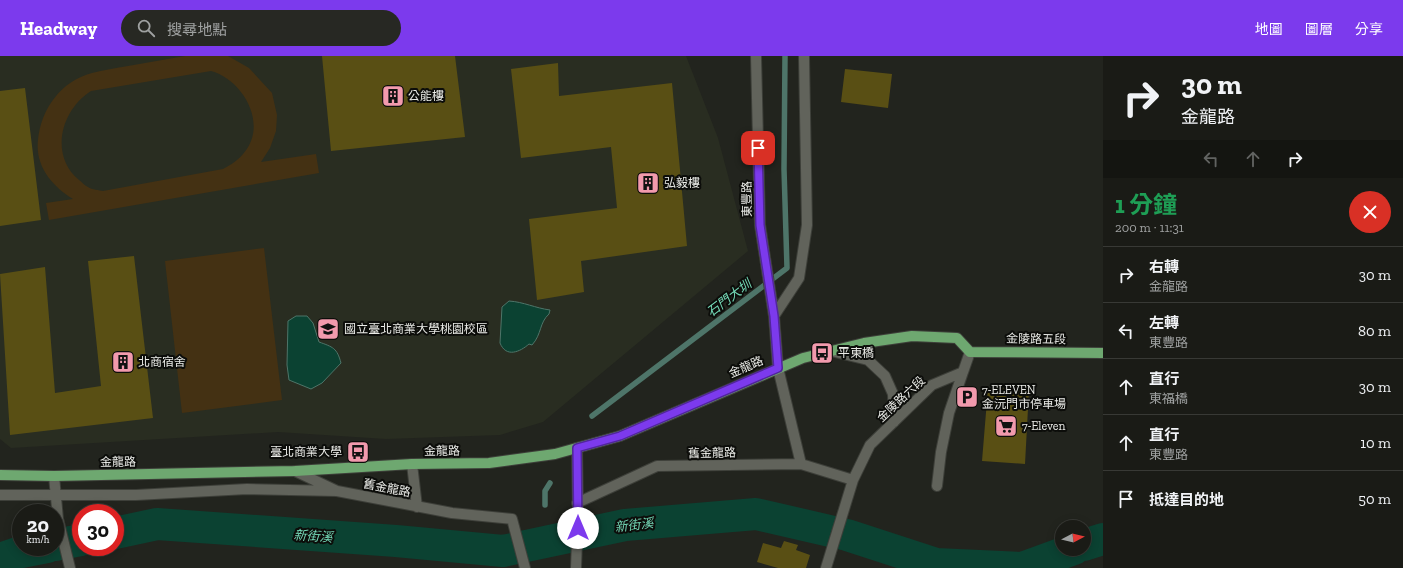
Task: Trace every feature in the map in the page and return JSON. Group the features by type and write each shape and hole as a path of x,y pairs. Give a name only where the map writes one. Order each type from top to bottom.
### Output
{"main road":[{"name":"金龍路","path":"0,475 54,476 295,471 412,464 489,463 555,454 620,436 803,358 864,343 912,336 957,338 970,352"},
{"name":"金陵路五段","path":"970,352 1103,353"}],"street":[{"name":"東豐路","path":"756,56 760,225 774,316"},
{"path":"801,464 778,368 774,316 798,278 807,225 804,56"},
{"path":"831,351 868,360 885,376 893,394 894,422"},
{"path":"937,486 941,452 949,413 970,352"},
{"name":"金陵路六段","path":"826,568 853,480 870,445 932,385 963,372"},
{"path":"576,568 578,514 577,448"},
{"path":"412,464 417,507"},
{"name":"舊金龍路","path":"577,503 657,466 801,464 853,480"},
{"name":"舊金龍路","path":"295,471 337,491 452,513 512,520 525,568"},
{"path":"54,476 58,519 70,568"},
{"path":"0,495 136,495 247,489 337,491"}],"shaded area":[{"name":"國立臺北商業大學桃園校區","path":"0,56 686,56 718,138 748,251 543,422 500,435 386,439 278,432 11,448 0,439"},
{"path":"185,56 228,56 249,68 272,93 277,115 276,131 270,148 261,162 316,154 319,173 49,220 46,203 73,199 58,188 46,174 39,158 38,140 40,129 43,118 54,98 71,82 92,73","holes":["211,71 230,81 245,98 253,119 254,130 249,146 240,158 232,164 223,169 103,191 87,186 70,170 64,158 62,133 72,109 91,91"]},
{"path":"264,248 282,400 182,413 165,261"},
{"path":"509,301 550,310 532,345 529,344 522,349 513,352 506,351 500,343 502,307"},
{"path":"296,316 307,316 313,323 319,342 334,349 338,354 341,363 322,383 311,389 289,380 287,365 288,321"}],"building":[{"name":"公能樓","path":"322,56 455,56 465,137 331,151"},
{"name":"弘毅樓","path":"558,63 559,96 672,83 687,246 581,261 584,292 537,300 529,219 617,208 611,147 521,158 511,69"},
{"path":"845,69 892,74 888,108 841,102"},
{"path":"25,88 41,220 0,226 0,91"},
{"name":"北商宿舍","path":"134,256 153,418 10,435 0,274 45,267 55,393 101,386 88,261"},
{"name":"7-Eleven","path":"988,388 1029,390 1025,464 982,461"},
{"path":"784,541 798,545 796,550 810,555 806,568 778,568 757,562 763,543 781,548"}],"waterway":[{"name":"石門大圳","path":"592,416 787,268 784,169 785,56"},
{"name":"石門大圳","path":"545,505 545,491 550,483"},
{"name":"新街溪","path":"124,531 157,524 396,541 503,551 625,525 756,514 847,535 936,564 1022,568 1055,556"},
{"name":"新街溪","path":"1091,543 1103,539"},
{"name":"新街溪","path":"64,543 72,542"},
{"name":"新街溪","path":"0,559 12,555"}],"place":[{"name":"公能樓","path":"393,96"},
{"name":"弘毅樓","path":"648,183"},
{"name":"國立臺北商業大學桃園校區","path":"328,329"},
{"name":"平東橋","path":"822,353"},
{"name":"北商宿舍","path":"123,362"},
{"name":"7-ELEVEN 金沅門市停車場","path":"967,397"},
{"name":"7-Eleven","path":"1006,426"},
{"name":"臺北商業大學","path":"358,452"}],"route":[{"path":"578,528 577,448 620,436 778,368 774,316 760,225 758,148"}]}
